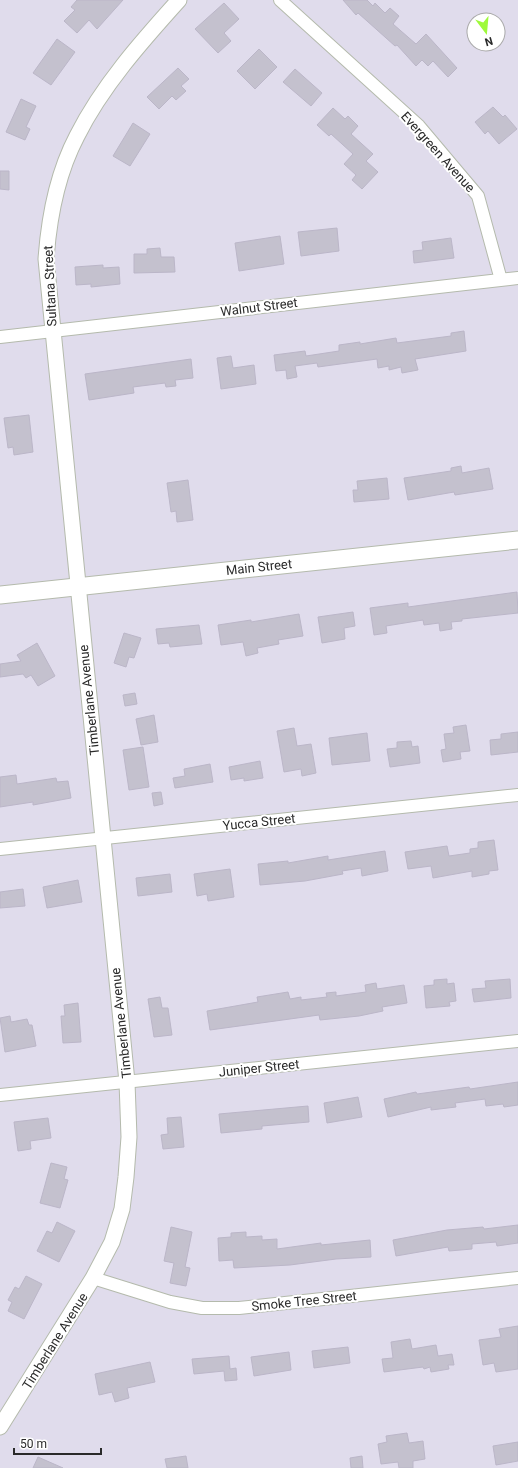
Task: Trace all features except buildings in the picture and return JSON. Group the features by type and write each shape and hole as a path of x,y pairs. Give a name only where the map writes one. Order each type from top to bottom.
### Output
{"main road":[{"name":"Main Street","path":"0,595 518,540"}],"street":[{"name":"Sultana Street","path":"77,587 46,259 48,230 63,168 77,135 112,80 145,38 179,0"},
{"name":"Evergreen Avenue","path":"280,0 419,126 478,196 501,280"},
{"name":"Walnut Street","path":"0,337 518,278"},
{"name":"Timberlane Avenue","path":"0,1427 93,1278 112,1242 122,1209 129,1137 127,1082 77,587"},
{"name":"Yucca Street","path":"0,849 518,795"},
{"name":"Juniper Street","path":"0,1094 127,1082 518,1040"},
{"name":"Smoke Tree Street","path":"93,1278 170,1302 202,1308 239,1308 518,1278"}]}
